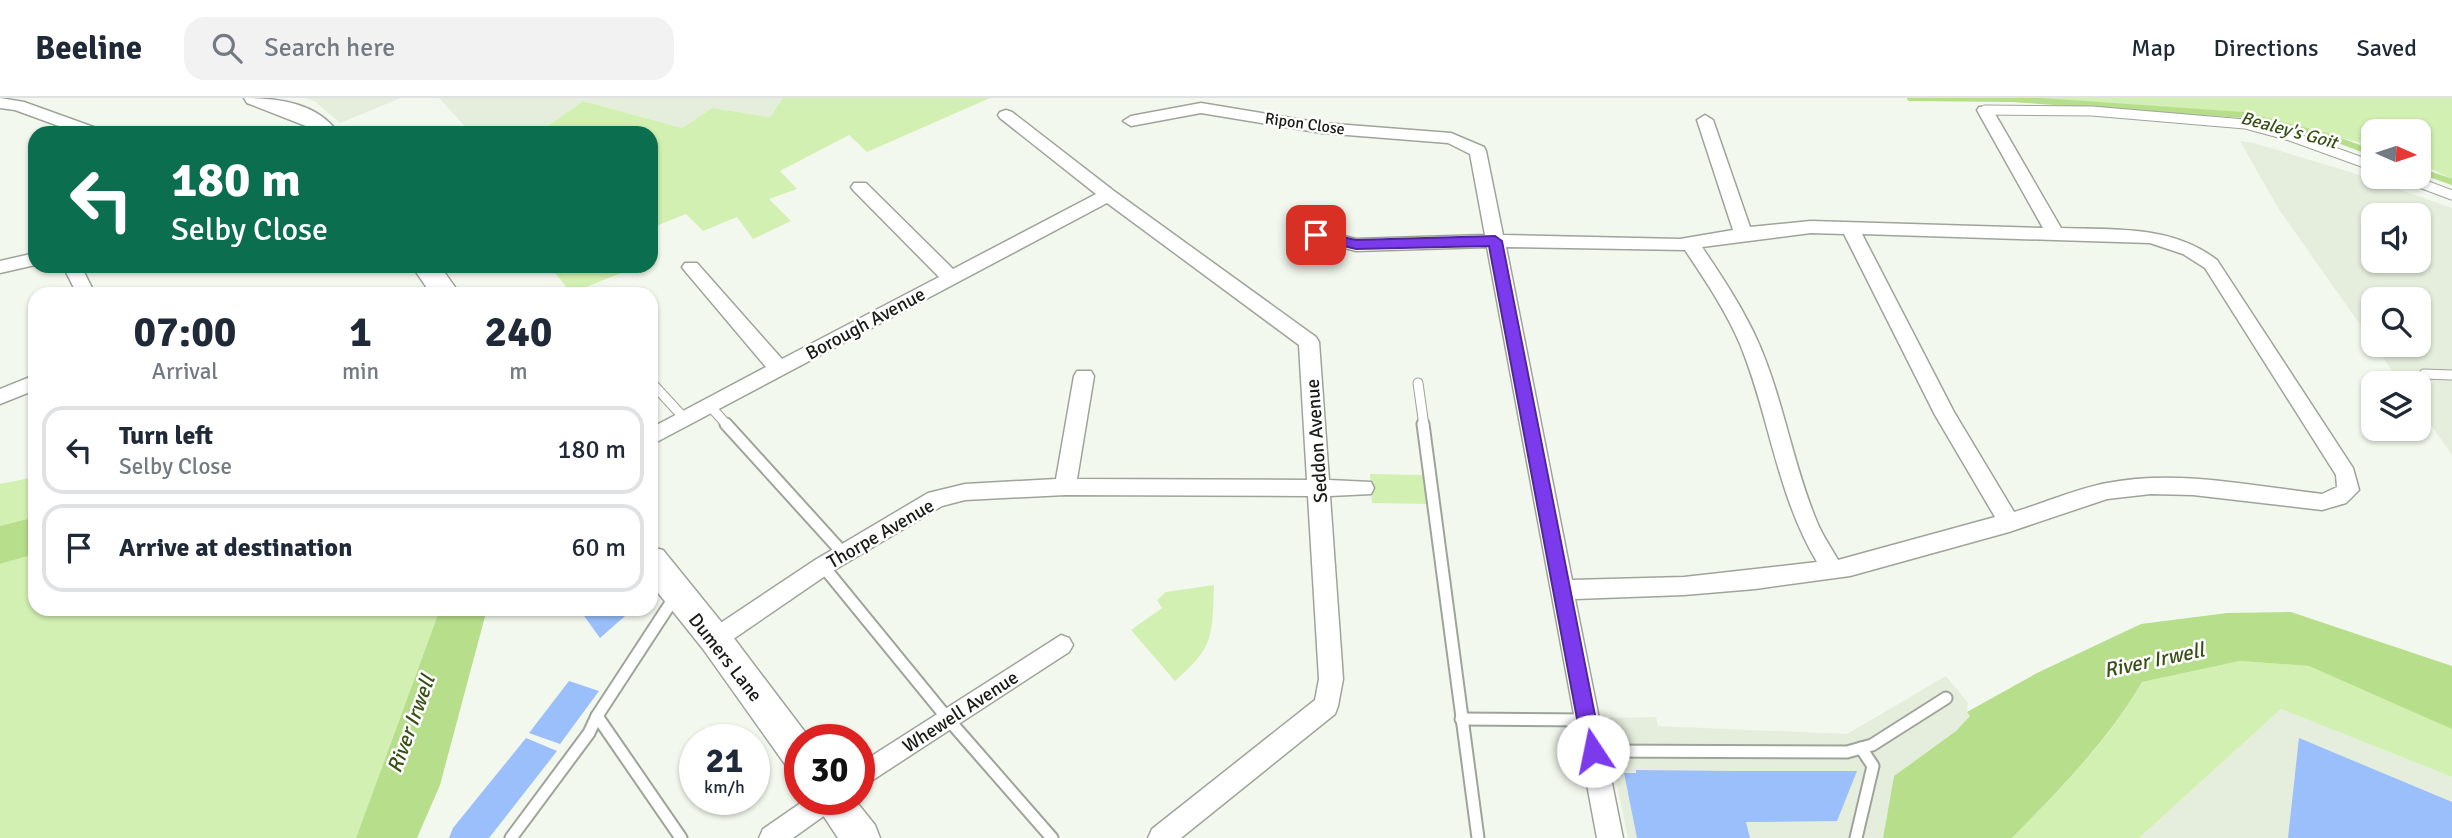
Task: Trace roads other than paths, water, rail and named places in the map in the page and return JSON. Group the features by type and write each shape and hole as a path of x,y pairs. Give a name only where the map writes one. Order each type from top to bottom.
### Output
{"main road":[{"path":"256,98 315,121 320,126"},
{"name":"Dumers Lane","path":"658,570 715,639 784,733"},
{"path":"843,815 860,838"}],"street":[{"path":"0,103 24,102 77,126"},
{"name":"Ripon Close","path":"1132,121 1201,108 1322,128 1451,138 1478,151 1495,241"},
{"path":"1985,110 2055,234"},
{"name":"Seddon Avenue","path":"1006,115 1108,195 1309,342 1331,679 1325,706 1161,838"},
{"path":"1705,120 1743,234"},
{"name":"Borough Avenue","path":"860,187 951,278"},
{"name":"Borough Avenue","path":"658,433 1108,195"},
{"path":"1316,235 1356,245 1495,241 1690,243 1811,227 2150,237 2174,242 2194,250 2211,264 2346,474 2348,490 2338,497 2322,502 2193,487 2151,486 2106,491 2009,523 1850,567 1684,586 1562,590"},
{"path":"1850,228 1945,415 2009,523"},
{"path":"1495,241 1610,838"},
{"path":"1690,243 1719,287 1749,342 1773,411 1796,496 1808,528 1832,569"},
{"path":"0,267 28,261"},
{"path":"691,267 779,369"},
{"path":"1065,487 1084,376"},
{"path":"0,397 28,385"},
{"name":"Thorpe Avenue","path":"715,639 843,553 936,499 965,492 1065,487 1363,488"},
{"name":"Whewell Avenue","path":"875,767 1060,645"},
{"path":"772,838 805,815"}],"lane":[{"path":"1985,110 2092,111 2245,124 2290,136 2361,162"},
{"path":"2431,187 2452,195"},
{"path":"2431,374 2452,374"},
{"path":"1418,383 1478,838"},
{"path":"658,390 685,419"},
{"path":"710,406 843,553"},
{"path":"823,566 948,719 1052,838"},
{"path":"511,838 589,733 597,716 676,594"},
{"path":"1593,751 1847,752 1872,745 1946,698"},
{"path":"597,716 681,838"},
{"path":"1461,719 1587,720"},
{"path":"1856,838 1872,766 1861,748"}],"water":[{"path":"28,519 28,556 0,564 0,526"},
{"name":"River Irwell","path":"2291,612 2452,666 2452,729 2309,666 2240,661 2142,682 2098,745 2012,838 1883,838 1894,776 1956,731 1970,716 1967,712 2037,673 2141,624 2227,613"},
{"name":"River Irwell","path":"437,616 485,616 440,785 417,838 356,838"}],"waterway":[{"name":"Bealey's Goit","path":"1910,98 2012,99 2244,115 2330,137 2361,149"},
{"name":"Bealey's Goit","path":"2431,175 2452,182"}]}
